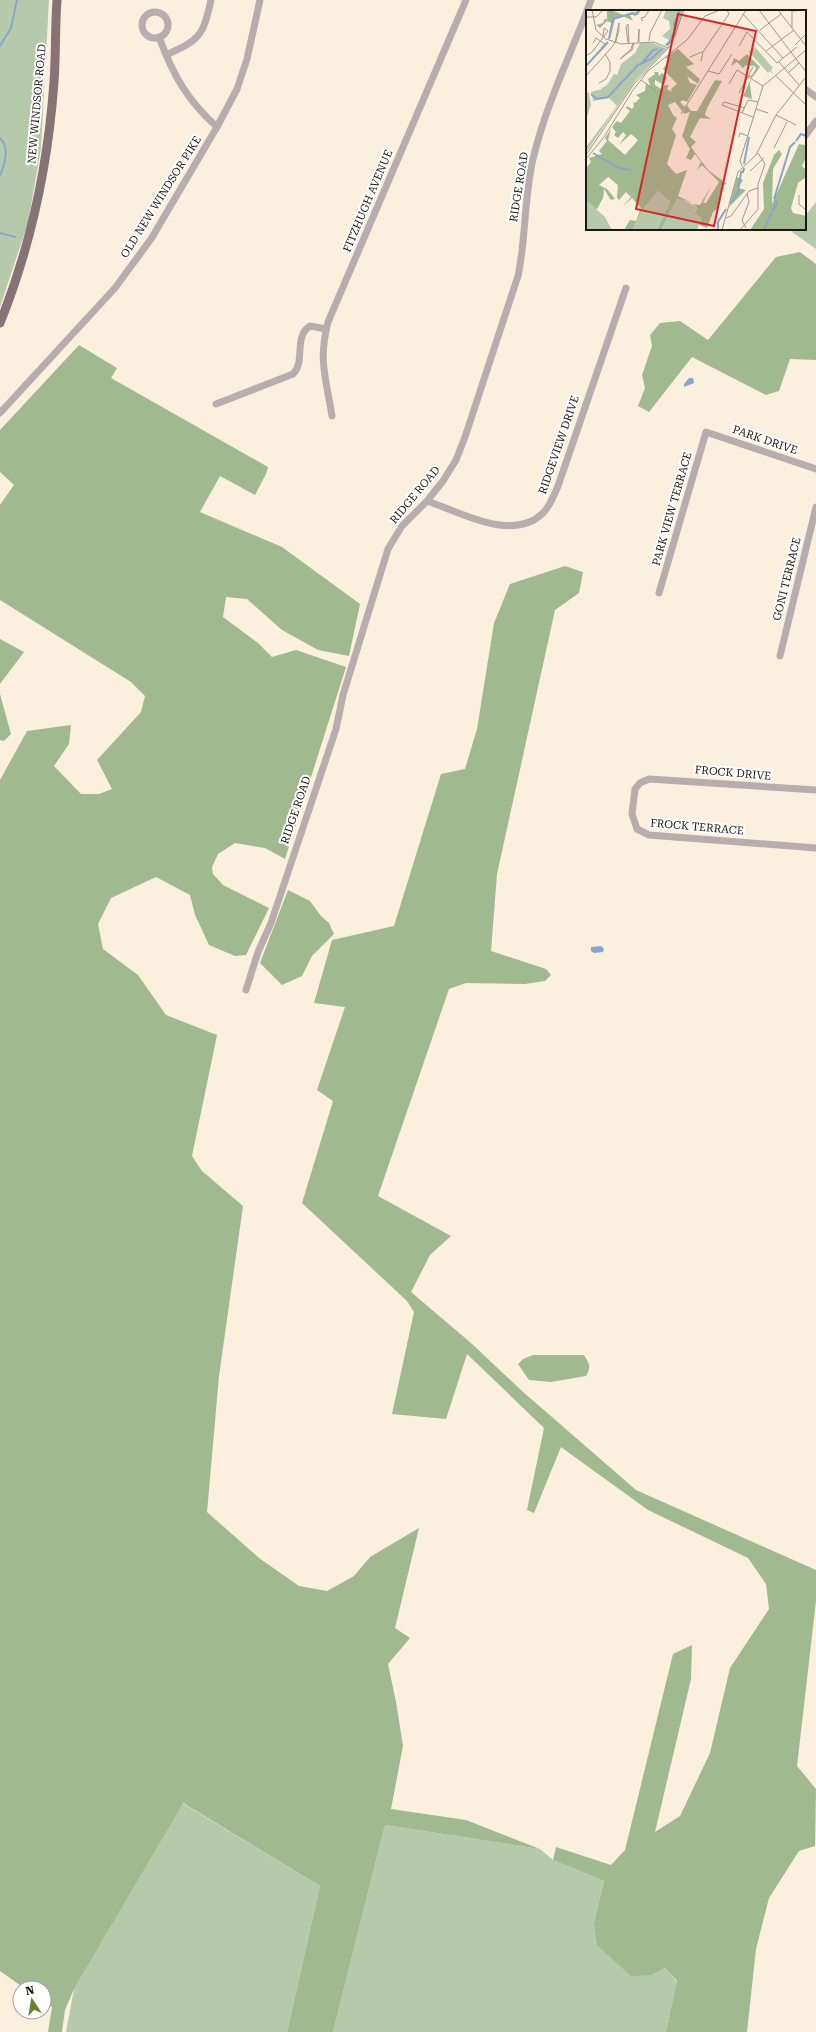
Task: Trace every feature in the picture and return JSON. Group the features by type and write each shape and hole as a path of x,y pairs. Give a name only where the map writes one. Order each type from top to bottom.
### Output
{"main road":[{"name":"NEW WINDSOR ROAD","path":"0,323 22,263 45,162 54,82 57,0"}],"street":[{"path":"166,55 196,39 205,24 211,0"},
{"name":"OLD NEW WINDSOR PIKE","path":"0,413 102,302 131,268 163,220 217,127 242,75 260,0"},
{"name":"FITZHUGH AVENUE","path":"332,416 322,364 322,350 326,329 466,0"},
{"path":"582,0 591,2"},
{"name":"RIDGE ROAD","path":"246,990 258,952 271,923 336,729 343,695 355,663 388,549 402,526 427,501 443,481 458,456 506,315 521,263 528,188 540,132 586,14"},
{"path":"159,37 182,89 201,112 217,127"},
{"path":"806,90 816,97"},
{"path":"806,135 816,121"},
{"name":"RIDGEVIEW DRIVE","path":"427,501 491,524 501,526 518,526 528,523 544,513 558,486 626,288"},
{"path":"216,404 293,374 297,370 300,341 305,329 310,326 326,329"},
{"name":"PARK DRIVE","path":"706,432 816,469"},
{"name":"PARK VIEW TERRACE","path":"659,593 706,432"},
{"name":"GONI TERRACE","path":"780,656 816,507"},
{"name":"FROCK DRIVE","path":"649,778 816,790"},
{"name":"FROCK TERRACE","path":"649,778 637,786 633,803 633,823 644,834 816,848"}],"green space":[{"path":"0,0 49,0 41,148 28,223 0,307"},
{"path":"816,202 816,249 792,232 794,230 806,230 806,215"},
{"path":"800,252 816,264 816,360 790,359 779,391 766,395 692,357 649,412 638,406 645,388 642,375 652,346 650,335 660,323 680,321 708,340 776,257"},
{"path":"79,345 117,368 111,378 268,467 255,495 220,476 200,512 282,547 360,604 349,656 318,650 282,630 247,599 226,597 223,617 258,643 272,657 296,650 346,667 285,859 265,848 235,843 218,854 212,867 213,874 223,885 269,908 246,955 235,956 209,945 195,915 190,895 156,877 111,898 98,924 103,949 138,975 166,1015 217,1035 192,1156 202,1171 243,1206 219,1376 207,1512 259,1558 299,1586 327,1591 354,1576 370,1557 419,1528 395,1628 410,1638 388,1664 403,1746 391,1809 466,1820 540,1849 385,1825 333,2032 287,2032 320,1886 183,1803 74,1989 65,2010 62,2032 48,2032 50,2020 52,2020 52,1980 13,1980 0,1971 0,780 27,731 71,725 69,744 54,766 81,794 99,794 112,789 97,760 141,712 145,696 131,682 0,600 0,505 14,485 0,472 0,430"},
{"path":"565,566 583,572 579,593 555,610 497,874 491,951 546,969 551,975 545,981 525,984 466,983 449,989 378,1196 451,1236 430,1255 411,1292 471,1343 522,1391 636,1490 816,1570 816,1601 797,1766 816,1789 815,1846 799,1851 769,1898 756,1949 747,2032 666,2032 677,1981 665,1968 652,1975 631,1976 597,1945 594,1923 604,1881 553,1860 556,1847 611,1865 625,1850 673,1654 692,1645 691,1679 655,1832 680,1816 710,1753 730,1668 769,1609 766,1584 748,1558 648,1510 561,1447 534,1513 527,1510 544,1428 467,1354 446,1419 392,1414 414,1312 407,1301 302,1203 333,1101 317,1090 345,1007 314,1003 332,940 394,926 441,774 465,769 477,729 494,623 510,584"},
{"path":"0,639 24,652 0,684"},
{"path":"0,694 11,734 4,741 0,740"},
{"path":"288,890 310,901 321,916 329,923 334,934 312,956 302,976 282,985 260,963"},
{"path":"533,1355 584,1355 588,1363 589,1370 586,1376 551,1382 529,1380 518,1364 523,1359"},
{"path":"182,1803 320,1886 287,2032 66,2032 74,1989"},
{"path":"385,1825 540,1849 553,1860 604,1881 594,1923 652,1975 665,1968 677,1982 666,2032 333,2032"}],"water":[{"path":"689,378 693,378 694,383 684,387 684,384"},
{"path":"601,946 604,949 603,952 594,953 591,951 591,947"}],"waterway":[{"path":"0,46 11,28 17,0"},
{"path":"0,138 6,151 5,161 0,176"},
{"path":"0,233 15,237"}]}
